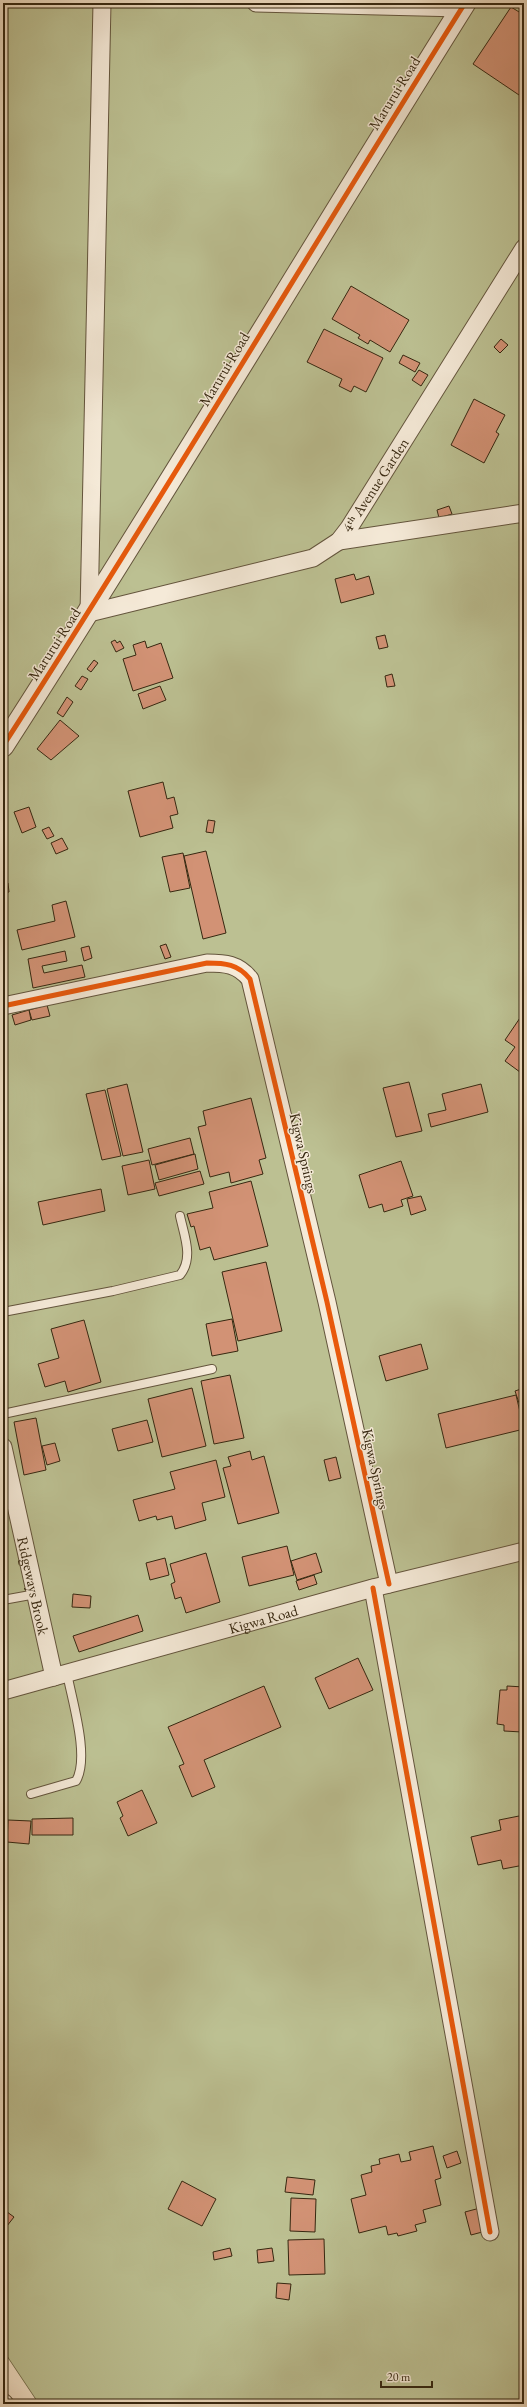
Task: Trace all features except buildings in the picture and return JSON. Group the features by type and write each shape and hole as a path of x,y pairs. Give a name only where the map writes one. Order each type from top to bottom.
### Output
{"street":[{"path":"89,613 102,3"},
{"path":"256,3 463,6"},
{"name":"Marurui Road","path":"3,746 89,613 287,288 463,6"},
{"name":"4ᵗʰ Avenue Garden","path":"89,613 313,558 339,541 349,528 524,248"},
{"path":"339,541 524,513"},
{"name":"Kigwa Springs","path":"3,1006 208,963 224,963 237,966 250,979 327,1302 389,1584"},
{"name":"Ridgeways Brook","path":"3,1447 36,1594 60,1675"},
{"name":"Kigwa Road","path":"3,1691 373,1588 524,1551"},
{"path":"373,1588 490,2232"}],"lane":[{"path":"3,1312 113,1291 180,1275 186,1268 188,1258 180,1216"},
{"path":"3,1414 212,1369"},
{"path":"3,1600 36,1594"},
{"path":"31,1794 76,1781 80,1773 81,1749 60,1675"}],"green space":[{"path":"3,3 524,3 524,2404 39,2404 3,2350"}],"cycle path":[{"path":"3,746 178,468 465,3"},
{"path":"3,1006 207,963 231,965 241,970 250,979 327,1302 389,1584"},
{"path":"373,1588 490,2232"}]}
